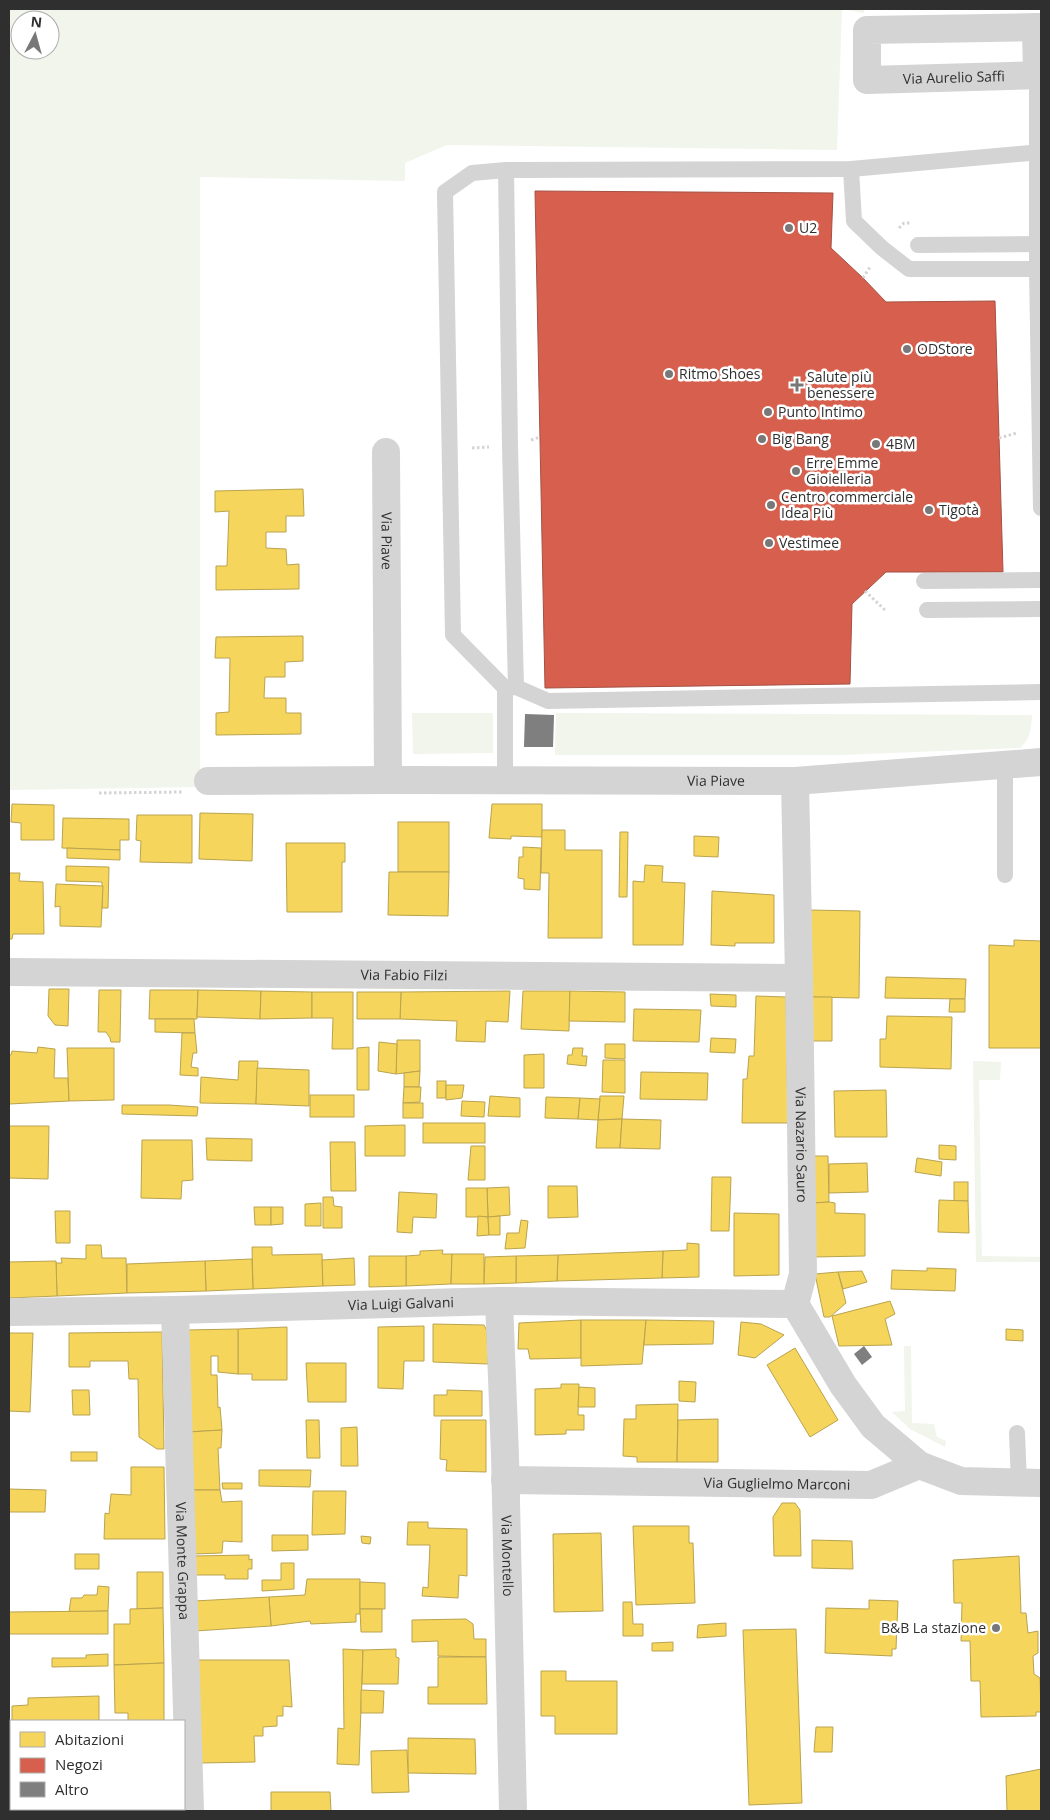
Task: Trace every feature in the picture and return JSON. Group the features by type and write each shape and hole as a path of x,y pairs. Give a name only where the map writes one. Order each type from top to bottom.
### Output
{"street":[{"name":"Via Aurelio Saffi","path":"1038,27 867,30 867,80 1039,75"},
{"path":"1038,27 1039,75"},
{"name":"Via Piave","path":"386,452 388,780"},
{"name":"Via Piave","path":"208,781 795,781 1041,762"},
{"name":"Via Nazario Sauro","path":"795,781 803,1274 795,1304"},
{"name":"Via Fabio Filzi","path":"9,972 799,978"},
{"name":"Via Luigi Galvani","path":"9,1312 175,1310 499,1301 795,1304"},
{"name":"Via Montello","path":"499,1301 506,1480 513,1811"},
{"path":"795,1304 843,1385 873,1426 919,1465 961,1481 1030,1483"},
{"name":"Via Monte Grappa","path":"175,1310 190,1811"},
{"name":"Via Guglielmo Marconi","path":"506,1480 871,1485 919,1465"}],"lane":[{"path":"1039,75 1037,269 1041,508"},
{"path":"1039,152 852,168 506,170 472,173 446,192 453,635 511,688 548,702 1041,692"},
{"path":"852,168 854,221 882,248 909,269 1037,269"},
{"path":"505,780 511,688 506,170"},
{"path":"918,245 1037,244"},
{"path":"924,582 1041,580"},
{"path":"927,610 1041,609"},
{"path":"1005,765 1005,875"},
{"path":"1017,1433 1030,1483"}],"path":[{"path":"865,591 886,611"},
{"path":"99,793 208,792 208,781"}],"shaded area":[{"path":"9,9 842,9 837,150 447,145 405,163 405,181 200,177 200,787 9,790"},
{"path":"842,9 864,9 864,13"},
{"path":"412,713 493,713 493,753 413,754"},
{"path":"556,713 1032,715 1031,729 1020,748 840,755 555,755"},
{"path":"973,1061 1001,1062 1000,1080 979,1080 982,1256 1041,1257 1041,1262 976,1262"},
{"path":"904,1346 911,1346 912,1423 934,1424 937,1437 946,1441 945,1447 910,1429 892,1412 905,1411"}],"building: Abitazioni":[{"path":"303,489 304,516 286,516 286,532 266,532 266,548 286,549 287,565 299,564 299,589 216,590 216,566 227,566 229,511 215,512 215,491"},
{"path":"303,636 303,661 285,662 285,677 265,677 264,698 286,698 286,713 301,713 301,734 216,735 216,713 229,712 230,658 215,658 216,637"},
{"path":"12,804 54,805 54,840 21,840 21,823 11,822"},
{"path":"492,804 542,804 542,837 511,836 511,839 489,838"},
{"path":"200,813 253,814 252,861 199,859"},
{"path":"137,815 192,815 192,863 140,862 141,841 136,840"},
{"path":"63,818 129,819 129,840 120,840 120,850 62,848"},
{"path":"398,822 449,822 449,872 398,872"},
{"path":"542,830 565,830 565,850 602,850 602,938 548,938 549,873 541,873"},
{"path":"620,832 628,832 627,897 619,897"},
{"path":"694,836 719,837 718,857 694,856"},
{"path":"286,843 345,843 345,862 342,862 342,912 287,912"},
{"path":"523,847 541,848 540,890 524,889 524,879 518,878 519,857 523,857"},
{"path":"67,848 120,850 120,860 67,858"},
{"path":"645,865 663,866 662,882 685,883 683,945 633,945 633,881 644,882"},
{"path":"66,866 109,867 108,908 102,908 102,882 66,881"},
{"path":"389,872 449,872 448,916 388,915"},
{"path":"9,873 20,873 19,881 43,882 44,934 13,934 12,939 9,939"},
{"path":"56,884 103,886 101,927 60,926 60,906 55,907"},
{"path":"712,891 774,895 774,943 735,943 735,946 711,945"},
{"path":"810,910 860,911 859,998 811,997"},
{"path":"1014,940 1041,941 1041,1048 989,1048 989,945 1014,946"},
{"path":"886,977 966,979 965,999 885,998"},
{"path":"49,989 69,989 68,1026 55,1025 48,1016"},
{"path":"99,990 121,990 120,1042 111,1042 106,1032 98,1032"},
{"path":"150,990 198,990 197,1019 149,1019"},
{"path":"198,990 261,991 260,1019 197,1017"},
{"path":"261,991 312,992 312,1018 260,1019"},
{"path":"510,991 508,1022 486,1021 485,1042 456,1041 457,1021 400,1019 401,992"},
{"path":"523,991 570,991 569,1031 521,1029"},
{"path":"570,991 625,992 625,1022 569,1021"},
{"path":"312,992 353,992 353,1049 332,1049 333,1018 312,1018"},
{"path":"357,992 401,992 400,1019 357,1019"},
{"path":"710,994 736,995 736,1007 711,1006"},
{"path":"756,996 786,997 788,1123 742,1123 743,1079 747,1079 749,1056 754,1056"},
{"path":"811,997 832,997 832,1041 812,1041"},
{"path":"950,999 965,999 965,1012 949,1012"},
{"path":"634,1009 701,1010 699,1042 633,1041"},
{"path":"887,1016 952,1017 951,1069 880,1067 880,1039 886,1039"},
{"path":"155,1019 194,1019 195,1033 155,1032"},
{"path":"182,1033 195,1033 197,1053 193,1053 191,1067 198,1068 198,1076 180,1075"},
{"path":"711,1038 736,1039 735,1053 710,1052"},
{"path":"397,1040 420,1040 420,1071 396,1074"},
{"path":"379,1042 397,1044 396,1074 378,1071"},
{"path":"605,1044 625,1044 625,1059 605,1058"},
{"path":"38,1047 55,1049 54,1078 68,1078 69,1101 9,1104 9,1055 11,1055 12,1051 37,1053"},
{"path":"369,1047 369,1090 357,1090 357,1048"},
{"path":"67,1048 114,1048 114,1100 69,1101"},
{"path":"573,1048 583,1048 582,1056 587,1056 586,1066 567,1064 568,1055 572,1055"},
{"path":"544,1054 544,1088 524,1088 524,1055"},
{"path":"603,1060 625,1060 625,1093 602,1092"},
{"path":"239,1061 258,1061 256,1104 200,1103 201,1077 238,1080"},
{"path":"257,1068 309,1070 309,1106 256,1104"},
{"path":"420,1071 419,1087 404,1087 404,1073"},
{"path":"641,1072 708,1073 707,1100 640,1099"},
{"path":"437,1081 446,1081 446,1098 437,1098"},
{"path":"446,1085 464,1085 462,1098 446,1100"},
{"path":"404,1087 421,1087 420,1102 403,1103"},
{"path":"886,1090 887,1137 835,1137 834,1091"},
{"path":"310,1095 354,1095 354,1117 310,1117"},
{"path":"490,1096 520,1098 520,1117 488,1116"},
{"path":"600,1096 624,1096 622,1119 598,1120"},
{"path":"546,1097 580,1098 578,1119 545,1118"},
{"path":"580,1098 600,1099 598,1120 578,1119"},
{"path":"462,1101 485,1102 484,1117 461,1116"},
{"path":"403,1103 423,1103 423,1118 403,1118"},
{"path":"122,1105 198,1107 197,1116 122,1114"},
{"path":"622,1119 620,1148 596,1148 598,1120"},
{"path":"622,1119 661,1120 660,1149 620,1148"},
{"path":"423,1123 485,1123 485,1143 423,1143"},
{"path":"405,1125 405,1156 365,1156 365,1126"},
{"path":"9,1126 49,1126 48,1179 9,1178"},
{"path":"206,1138 252,1139 252,1161 207,1160"},
{"path":"142,1140 192,1140 193,1180 182,1181 181,1199 141,1198"},
{"path":"330,1142 355,1142 356,1191 331,1191"},
{"path":"939,1145 956,1146 956,1160 939,1159"},
{"path":"471,1146 485,1146 485,1180 468,1180"},
{"path":"813,1156 828,1156 829,1202 813,1203"},
{"path":"917,1158 942,1162 941,1176 915,1172"},
{"path":"867,1163 868,1192 829,1193 829,1164"},
{"path":"712,1177 731,1177 729,1231 711,1231"},
{"path":"954,1182 968,1182 968,1201 954,1201"},
{"path":"548,1186 577,1186 578,1217 548,1218"},
{"path":"509,1187 510,1215 488,1217 487,1188"},
{"path":"466,1188 487,1188 488,1217 466,1217"},
{"path":"399,1192 437,1194 436,1218 413,1217 412,1233 397,1232"},
{"path":"323,1197 333,1197 334,1206 342,1207 342,1228 323,1228"},
{"path":"939,1200 968,1201 969,1233 938,1232"},
{"path":"321,1203 321,1226 305,1226 305,1204"},
{"path":"813,1203 835,1203 835,1213 865,1214 865,1256 815,1257"},
{"path":"254,1207 271,1207 271,1225 255,1225"},
{"path":"271,1207 283,1207 283,1224 271,1225"},
{"path":"55,1211 70,1211 70,1243 56,1243"},
{"path":"734,1213 779,1214 779,1275 734,1276"},
{"path":"478,1216 488,1217 489,1235 477,1236"},
{"path":"500,1216 500,1235 489,1235 488,1217"},
{"path":"521,1220 528,1221 525,1248 505,1249 507,1233 519,1233"},
{"path":"687,1243 699,1244 699,1277 662,1278 663,1251 687,1250"},
{"path":"86,1245 101,1245 102,1258 126,1258 127,1293 57,1296 56,1263 62,1263 61,1258 86,1259"},
{"path":"252,1247 272,1247 272,1255 322,1254 323,1286 253,1289"},
{"path":"443,1250 442,1254 452,1254 451,1284 406,1286 406,1256 420,1255 420,1251"},
{"path":"663,1251 662,1278 557,1281 558,1255"},
{"path":"452,1254 484,1254 484,1284 451,1284"},
{"path":"558,1255 557,1281 516,1283 516,1256"},
{"path":"369,1256 406,1256 406,1286 369,1287"},
{"path":"516,1256 516,1283 484,1284 485,1257"},
{"path":"354,1258 355,1285 323,1286 322,1260"},
{"path":"252,1259 253,1289 206,1291 205,1261"},
{"path":"56,1261 57,1296 9,1298 9,1262"},
{"path":"205,1261 206,1291 127,1293 127,1264"},
{"path":"927,1268 956,1269 955,1291 891,1289 892,1270 927,1271"},
{"path":"862,1271 867,1282 843,1289 838,1272"},
{"path":"838,1272 846,1303 830,1317 824,1317 815,1274"},
{"path":"890,1301 895,1314 885,1319 892,1345 839,1346 832,1316"},
{"path":"581,1320 581,1358 530,1359 528,1349 518,1349 519,1323"},
{"path":"581,1320 646,1320 642,1364 581,1366"},
{"path":"646,1320 714,1321 713,1344 644,1345"},
{"path":"741,1322 761,1324 784,1335 755,1358 738,1355"},
{"path":"433,1324 484,1325 487,1331 488,1364 433,1362"},
{"path":"424,1326 424,1361 404,1361 403,1389 378,1388 378,1327"},
{"path":"287,1327 287,1380 252,1380 252,1374 238,1374 238,1329"},
{"path":"238,1329 238,1374 218,1372 218,1356 211,1356 211,1375 217,1375 218,1408 220,1407 222,1430 188,1432 186,1330"},
{"path":"1006,1329 1023,1330 1023,1341 1006,1340"},
{"path":"162,1332 164,1449 157,1449 139,1437 138,1379 129,1379 128,1361 90,1361 90,1367 69,1367 69,1333"},
{"path":"9,1333 33,1333 30,1412 9,1411"},
{"path":"795,1348 838,1420 810,1437 767,1365"},
{"path":"306,1363 346,1363 346,1402 308,1402"},
{"path":"679,1381 696,1382 695,1402 679,1401"},
{"path":"561,1384 579,1384 578,1415 584,1415 584,1430 566,1430 566,1434 535,1435 535,1389 561,1388"},
{"path":"579,1387 595,1388 595,1407 578,1407"},
{"path":"72,1390 89,1390 90,1415 73,1415"},
{"path":"447,1390 482,1391 482,1416 434,1416 434,1395 447,1395"},
{"path":"678,1404 677,1462 637,1462 637,1457 623,1456 624,1419 636,1419 636,1405"},
{"path":"718,1419 718,1462 677,1462 678,1420"},
{"path":"306,1420 319,1420 320,1458 307,1458"},
{"path":"441,1420 486,1420 486,1472 446,1471 447,1460 440,1459"},
{"path":"357,1427 358,1466 341,1466 341,1428"},
{"path":"222,1430 221,1448 218,1448 220,1490 190,1490 188,1432"},
{"path":"71,1452 97,1452 97,1461 71,1461"},
{"path":"131,1467 164,1467 165,1539 104,1539 105,1513 109,1514 111,1494 131,1495"},
{"path":"259,1470 311,1470 310,1487 259,1486"},
{"path":"222,1483 242,1483 242,1489 223,1489"},
{"path":"9,1489 46,1490 45,1512 9,1512"},
{"path":"190,1490 220,1490 222,1502 242,1501 242,1542 223,1541 222,1553 193,1554"},
{"path":"313,1491 346,1491 345,1534 312,1535"},
{"path":"782,1503 795,1503 800,1510 801,1556 774,1556 773,1517"},
{"path":"408,1522 428,1522 428,1528 467,1529 467,1576 459,1575 458,1598 422,1596 423,1587 428,1588 430,1545 407,1545"},
{"path":"633,1526 689,1526 689,1543 693,1543 695,1603 636,1605"},
{"path":"601,1533 603,1611 554,1612 553,1534"},
{"path":"272,1535 308,1535 308,1550 272,1551"},
{"path":"361,1536 371,1537 370,1544 362,1543"},
{"path":"812,1540 852,1541 853,1569 812,1568"},
{"path":"75,1554 99,1554 99,1569 75,1569"},
{"path":"249,1555 249,1560 252,1559 252,1569 248,1569 248,1579 225,1579 225,1575 194,1575 193,1556"},
{"path":"1019,1556 1021,1613 1026,1613 1028,1633 1038,1631 1038,1653 1033,1656 1034,1674 1040,1678 1041,1712 1036,1712 1036,1716 981,1717 980,1681 971,1681 970,1641 961,1641 962,1603 954,1603 953,1560"},
{"path":"281,1563 294,1563 294,1589 262,1591 262,1580 281,1580"},
{"path":"137,1572 163,1572 163,1608 137,1609"},
{"path":"307,1579 360,1579 360,1614 356,1614 356,1622 311,1624 310,1621 271,1626 269,1597 305,1595"},
{"path":"360,1582 385,1583 385,1609 360,1609"},
{"path":"98,1586 109,1587 108,1611 69,1612 71,1598 97,1595"},
{"path":"269,1597 271,1626 195,1631 194,1601"},
{"path":"869,1600 898,1601 896,1649 892,1649 892,1656 825,1653 826,1608 869,1609"},
{"path":"623,1602 632,1602 633,1624 643,1624 643,1636 623,1636"},
{"path":"163,1608 164,1663 114,1665 114,1624 130,1624 130,1609"},
{"path":"360,1609 382,1609 382,1632 361,1632"},
{"path":"108,1611 108,1634 9,1634 9,1612"},
{"path":"466,1619 473,1624 474,1639 486,1639 486,1657 438,1656 438,1641 412,1642 412,1620"},
{"path":"726,1623 726,1636 697,1638 698,1625"},
{"path":"796,1629 802,1803 749,1805 743,1630"},
{"path":"673,1642 673,1651 652,1651 652,1643"},
{"path":"343,1649 363,1650 359,1765 337,1764 338,1728 344,1729"},
{"path":"396,1649 396,1657 399,1658 398,1684 362,1684 363,1650"},
{"path":"108,1654 108,1666 52,1667 52,1658 86,1658 86,1655"},
{"path":"438,1657 486,1657 487,1704 428,1704 428,1687 438,1687"},
{"path":"196,1660 289,1660 292,1707 283,1706 283,1716 277,1716 277,1726 263,1727 263,1736 254,1736 255,1762 200,1763"},
{"path":"164,1663 164,1720 128,1720 128,1713 115,1713 114,1665"},
{"path":"541,1671 566,1671 566,1681 617,1681 617,1734 555,1734 555,1716 541,1716"},
{"path":"361,1690 384,1691 383,1713 361,1713"},
{"path":"99,1696 99,1720 12,1720 12,1706 28,1705 28,1698"},
{"path":"816,1727 833,1727 832,1752 814,1752"},
{"path":"408,1738 475,1739 476,1774 408,1773"},
{"path":"407,1750 409,1792 372,1793 371,1751"},
{"path":"1041,1769 1041,1811 1007,1811 1006,1776"},
{"path":"271,1792 330,1792 331,1811 271,1811"},
{"path":"35,1810 78,1810 78,1811"},
{"path":"109,1810 141,1810 109,1811"},
{"path":"141,1810 166,1810 166,1811"}],"building: Negozi":[{"name":"Centro commerciale Idea Più","path":"535,191 833,193 831,248 886,302 995,301 1003,572 886,572 852,604 850,684 545,688"}],"building: Altro":[{"path":"525,714 554,715 553,747 524,747"},
{"path":"864,1346 872,1357 862,1365 854,1354"}],"place":[{"name":"U2","path":"789,228"},
{"name":"ODStore","path":"907,349"},
{"name":"Ritmo Shoes","path":"669,374"},
{"name":"Salute più benessere","path":"797,385"},
{"name":"Punto Intimo","path":"768,412"},
{"name":"Big Bang","path":"762,439"},
{"name":"4BM","path":"876,444"},
{"name":"Erre Emme Gioielleria","path":"796,471"},
{"name":"Centro commerciale Idea Più","path":"771,505"},
{"name":"Tigotà","path":"929,510"},
{"name":"Vestimee","path":"769,543"},
{"name":"B&B La stazione","path":"996,1628"}]}
